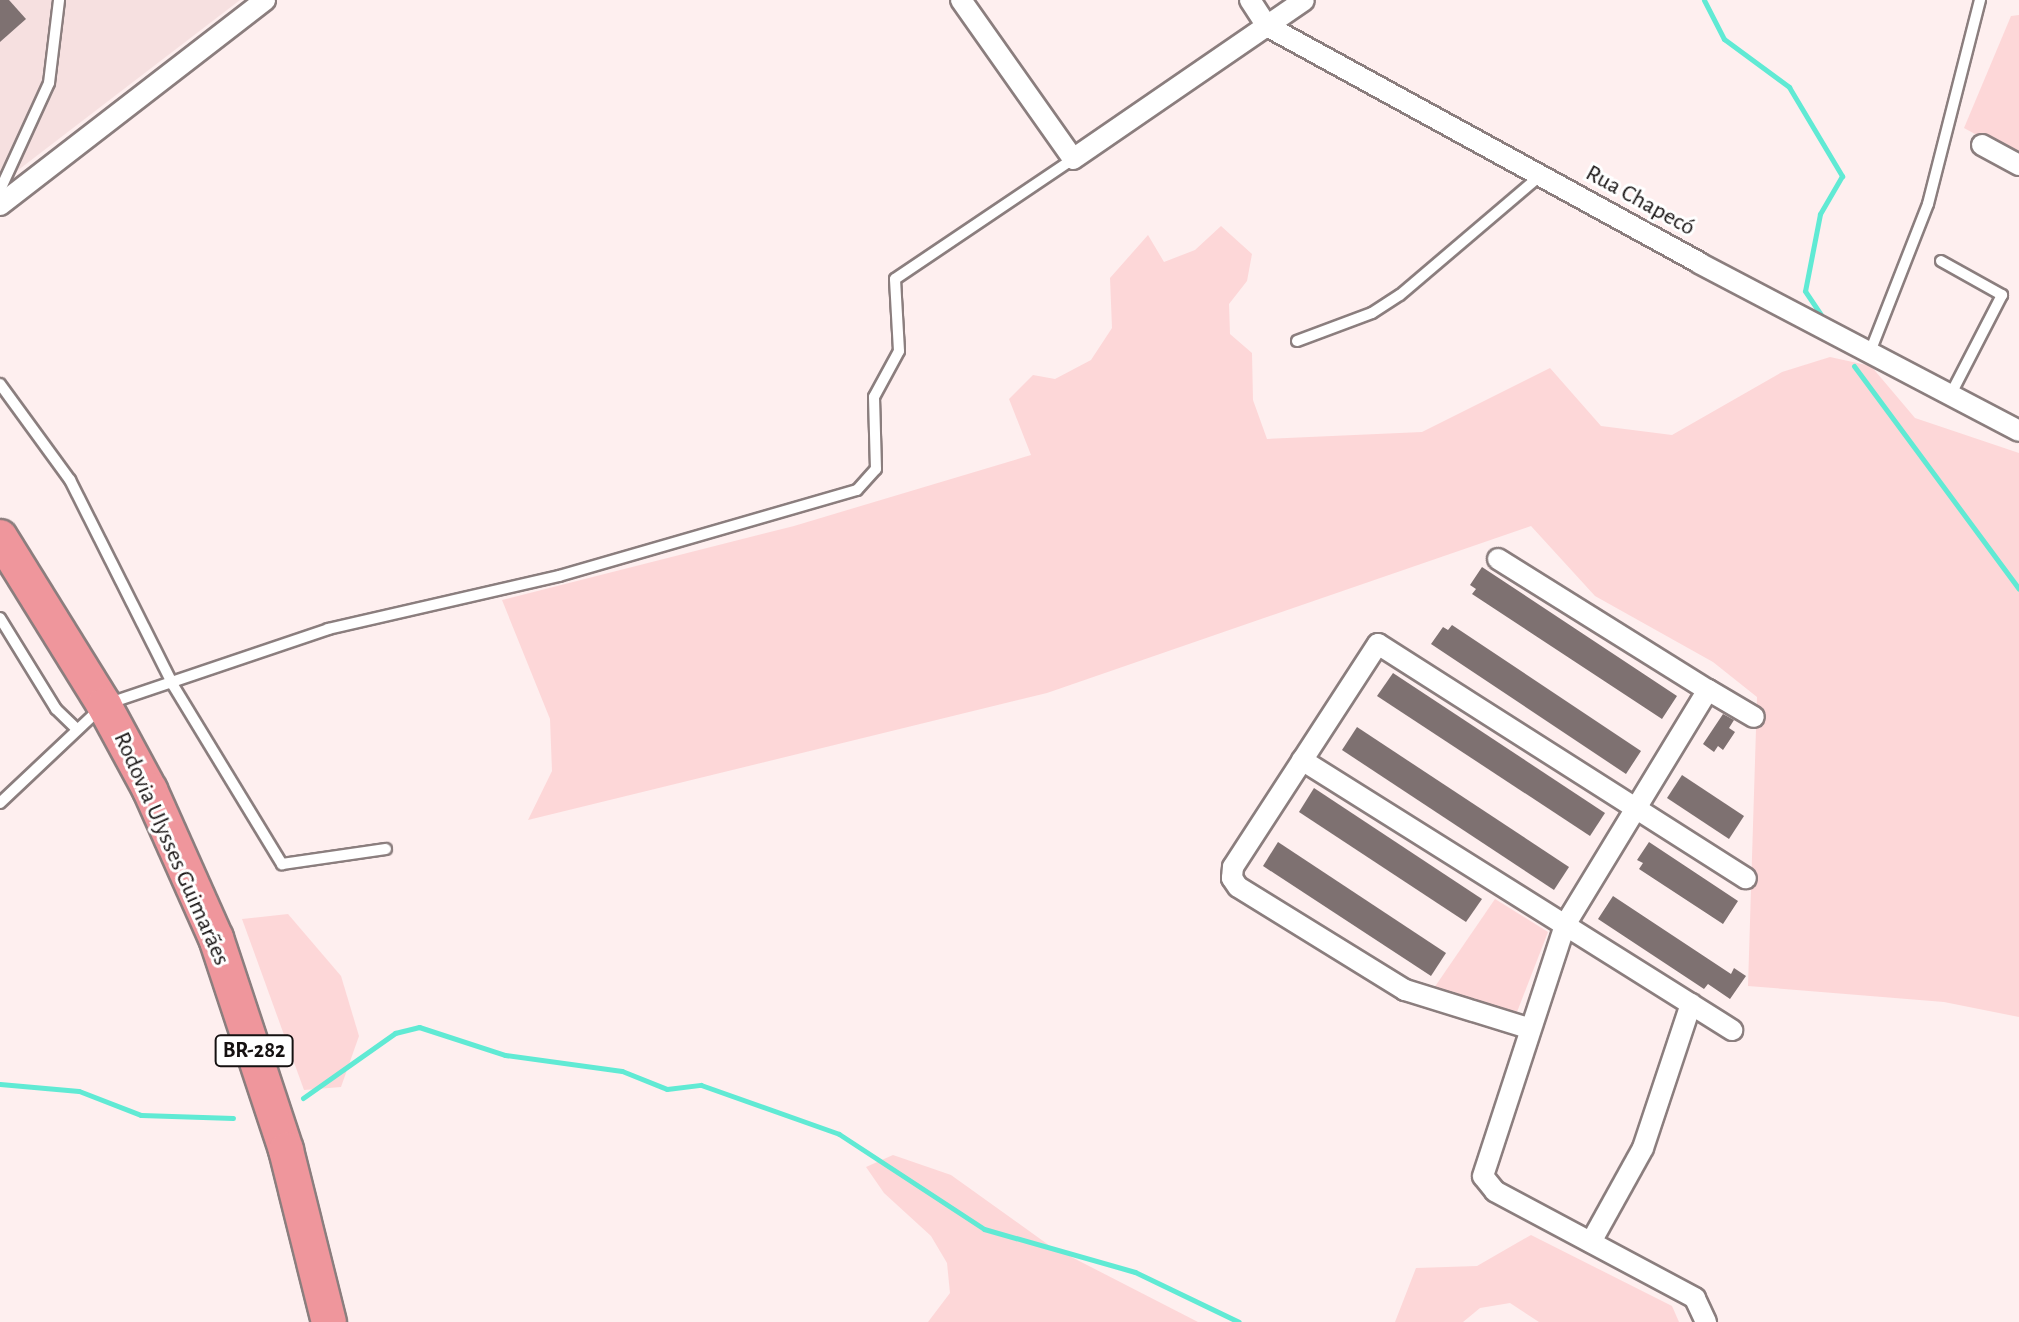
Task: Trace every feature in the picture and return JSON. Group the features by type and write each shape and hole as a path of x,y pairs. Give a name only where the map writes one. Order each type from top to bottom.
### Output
{"highway":[{"name":"Rodovia Ulysses Guimarães","path":"0,537 104,705 150,790 216,938 286,1150 329,1322"}],"street":[{"path":"0,205 265,0"},
{"path":"961,0 1073,159 1304,0"},
{"name":"Rua Chapecó","path":"1250,0 1267,26 1540,176 2019,431"},
{"path":"1982,145 2019,165"},
{"path":"1498,559 1754,717"},
{"path":"1528,1028 1405,990 1238,887 1233,867 1378,644 1746,878"},
{"path":"1706,1322 1695,1298 1495,1191 1483,1176 1528,1028 1565,925 1708,690"},
{"path":"1302,760 1732,1030"},
{"path":"1591,1242 1643,1148 1691,1004"}],"lane":[{"path":"0,190 49,83 59,0"},
{"path":"1870,352 1928,204 1980,0"},
{"path":"0,803 104,705 173,685 328,629 574,572 857,490 876,469 874,397 901,341 895,279 1073,159"},
{"path":"1297,341 1372,313 1400,295 1540,176"},
{"path":"1941,261 2002,295 1951,394"},
{"path":"0,384 70,480 173,685 282,864 386,849"},
{"path":"0,618 56,709 77,729"}],"shaded area":[{"path":"0,0 240,0 0,184"},
{"path":"2019,15 2019,158 1964,128 2011,16"},
{"path":"1221,226 1252,254 1247,281 1229,304 1230,334 1252,353 1253,400 1267,439 1422,432 1550,368 1601,426 1672,435 1782,372 1830,357 1871,366 1915,418 2019,453 2019,1017 1944,1002 1748,986 1757,697 1713,662 1595,596 1531,526 1047,693 528,820 552,771 550,719 502,600 794,526 1031,455 1009,399 1033,375 1055,379 1091,360 1112,328 1110,278 1148,235 1164,262 1195,250"},
{"path":"1495,899 1548,932 1517,1012 1434,988"},
{"path":"288,914 341,976 359,1036 341,1087 304,1090 242,919"},
{"path":"893,1155 951,1175 1050,1246 1198,1322 928,1322 950,1293 947,1263 931,1236 884,1193 866,1167"},
{"path":"1531,1235 1672,1306 1679,1322 1539,1322 1510,1303 1480,1308 1463,1322 1395,1322 1416,1268 1477,1266"}],"building":[{"path":"0,0 9,0 26,19 0,42"},
{"path":"1482,567 1677,696 1662,719 1472,594 1476,589 1470,585"},
{"path":"1452,625 1641,751 1626,774 1431,644 1443,627 1448,630"},
{"path":"1393,673 1605,813 1590,836 1377,696"},
{"path":"1723,714 1734,720 1729,728 1735,732 1723,750 1718,746 1714,752 1703,744"},
{"path":"1357,727 1569,867 1554,890 1342,750"},
{"path":"1682,775 1744,816 1729,839 1667,798"},
{"path":"1314,788 1482,899 1466,922 1299,812"},
{"path":"1278,842 1446,953 1431,976 1263,866"},
{"path":"1649,842 1738,901 1723,924 1639,869 1643,863 1637,860"},
{"path":"1613,896 1731,974 1734,968 1746,976 1730,999 1708,984 1704,989 1598,919"}],"waterway":[{"path":"1704,0 1724,39 1789,87 1842,176 1820,214 1805,291 1825,321"},
{"path":"1854,366 2019,589"},
{"path":"303,1098 395,1033 419,1027 505,1055 622,1071 667,1089 701,1085 839,1134 984,1229 1135,1272 1239,1322"},
{"path":"0,1084 79,1091 141,1115 233,1118"}]}
